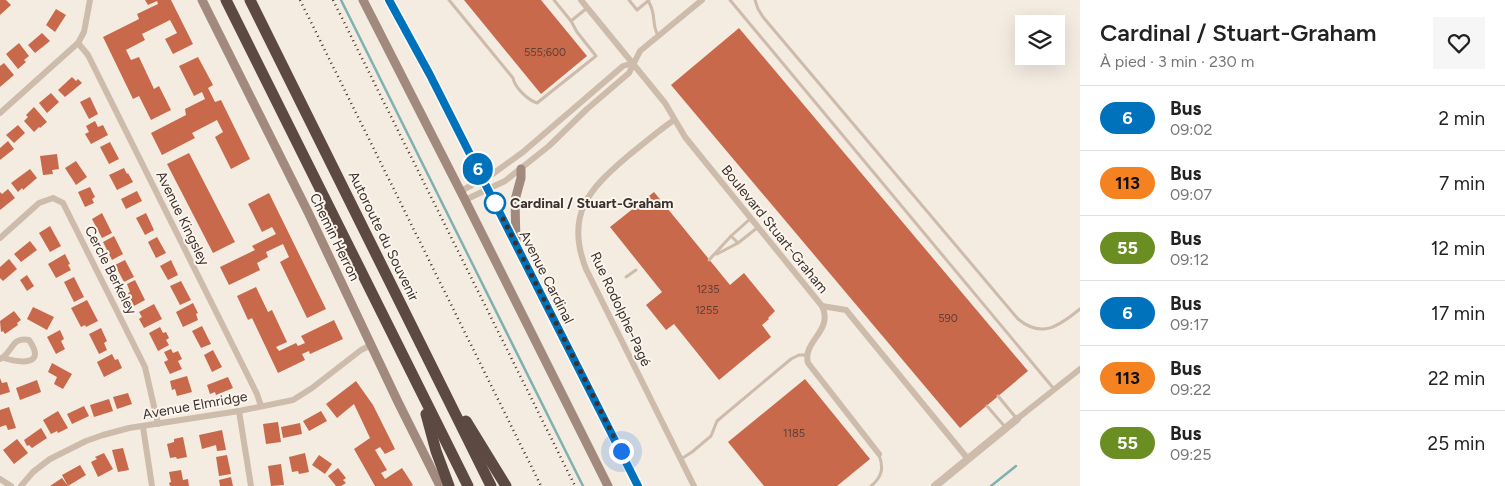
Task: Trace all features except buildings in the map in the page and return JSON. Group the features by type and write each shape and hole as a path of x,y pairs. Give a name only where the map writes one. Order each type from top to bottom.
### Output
{"highway":[{"path":"226,0 468,486"},
{"name":"Autoroute du Souvenir","path":"250,0 491,486"},
{"path":"433,369 506,486"},
{"path":"420,390 436,451 449,486"}],"main road":[{"name":"Chemin Herron","path":"202,0 308,212 440,486"},
{"path":"364,0 608,486"},
{"name":"Avenue Cardinal","path":"389,0 430,75 638,486"},
{"path":"516,246 515,200 522,169"}],"street":[{"path":"0,113 78,43 84,32 90,0"},
{"path":"581,0 665,103 674,120"},
{"path":"463,196 488,189 505,181 522,169 629,73 640,51 702,0"},
{"name":"Avenue Kingsley","path":"78,43 86,50 257,394 261,406"},
{"path":"463,196 523,152 623,66 633,63"},
{"name":"Boulevard Stuart-Graham","path":"674,120 685,138 822,306 825,319 807,355"},
{"name":"Rue Rodolphe-Pagé","path":"674,120 602,179 584,205 579,220 578,236 580,252 586,269 694,486"},
{"name":"Cercle Berkeley","path":"0,238 39,203 53,198 62,203 145,366 158,424"},
{"path":"822,306 846,310 968,459"},
{"path":"23,339 29,340 34,351 34,356 29,361 22,362 2,358 15,342 23,339"},
{"name":"Avenue Elmridge","path":"21,486 50,459 103,435 129,428 287,402 299,397 361,350 371,345"},
{"path":"807,355 810,367 879,454"},
{"path":"935,486 1080,369"},
{"path":"239,411 252,486"},
{"path":"143,427 152,486"},
{"path":"0,479 11,486"}],"lane":[{"path":"449,0 514,78 514,83 530,100 537,103 596,56 554,0"},
{"path":"629,0 637,10 649,0 653,9 654,29 658,36"},
{"path":"730,0 1055,389"},
{"path":"755,0 763,17 1018,318 1033,328 1048,328 1061,324 1080,309"},
{"path":"571,21 587,8"},
{"path":"714,256 731,236 751,219"},
{"path":"709,260 738,243 758,227"},
{"path":"731,236 738,243"},
{"path":"626,277 636,270"},
{"path":"680,459 692,452 711,436 717,421 791,360 799,355 807,355"},
{"path":"998,396 1017,420"},
{"path":"987,406 1006,428"},
{"path":"871,486 878,480 882,471 882,461 879,454"}],"waterway":[{"path":"341,0 583,486"},
{"path":"991,486 1016,466"}],"railway":[{"path":"300,0 541,486"},
{"path":"333,0 575,486"}],"bus line":[{"name":"6","path":"389,0 430,75 638,486"}],"place":[{"name":"Cardinal / Stuart-Graham","path":"495,203"}],"route":[{"path":"495,203 621,451"}]}
